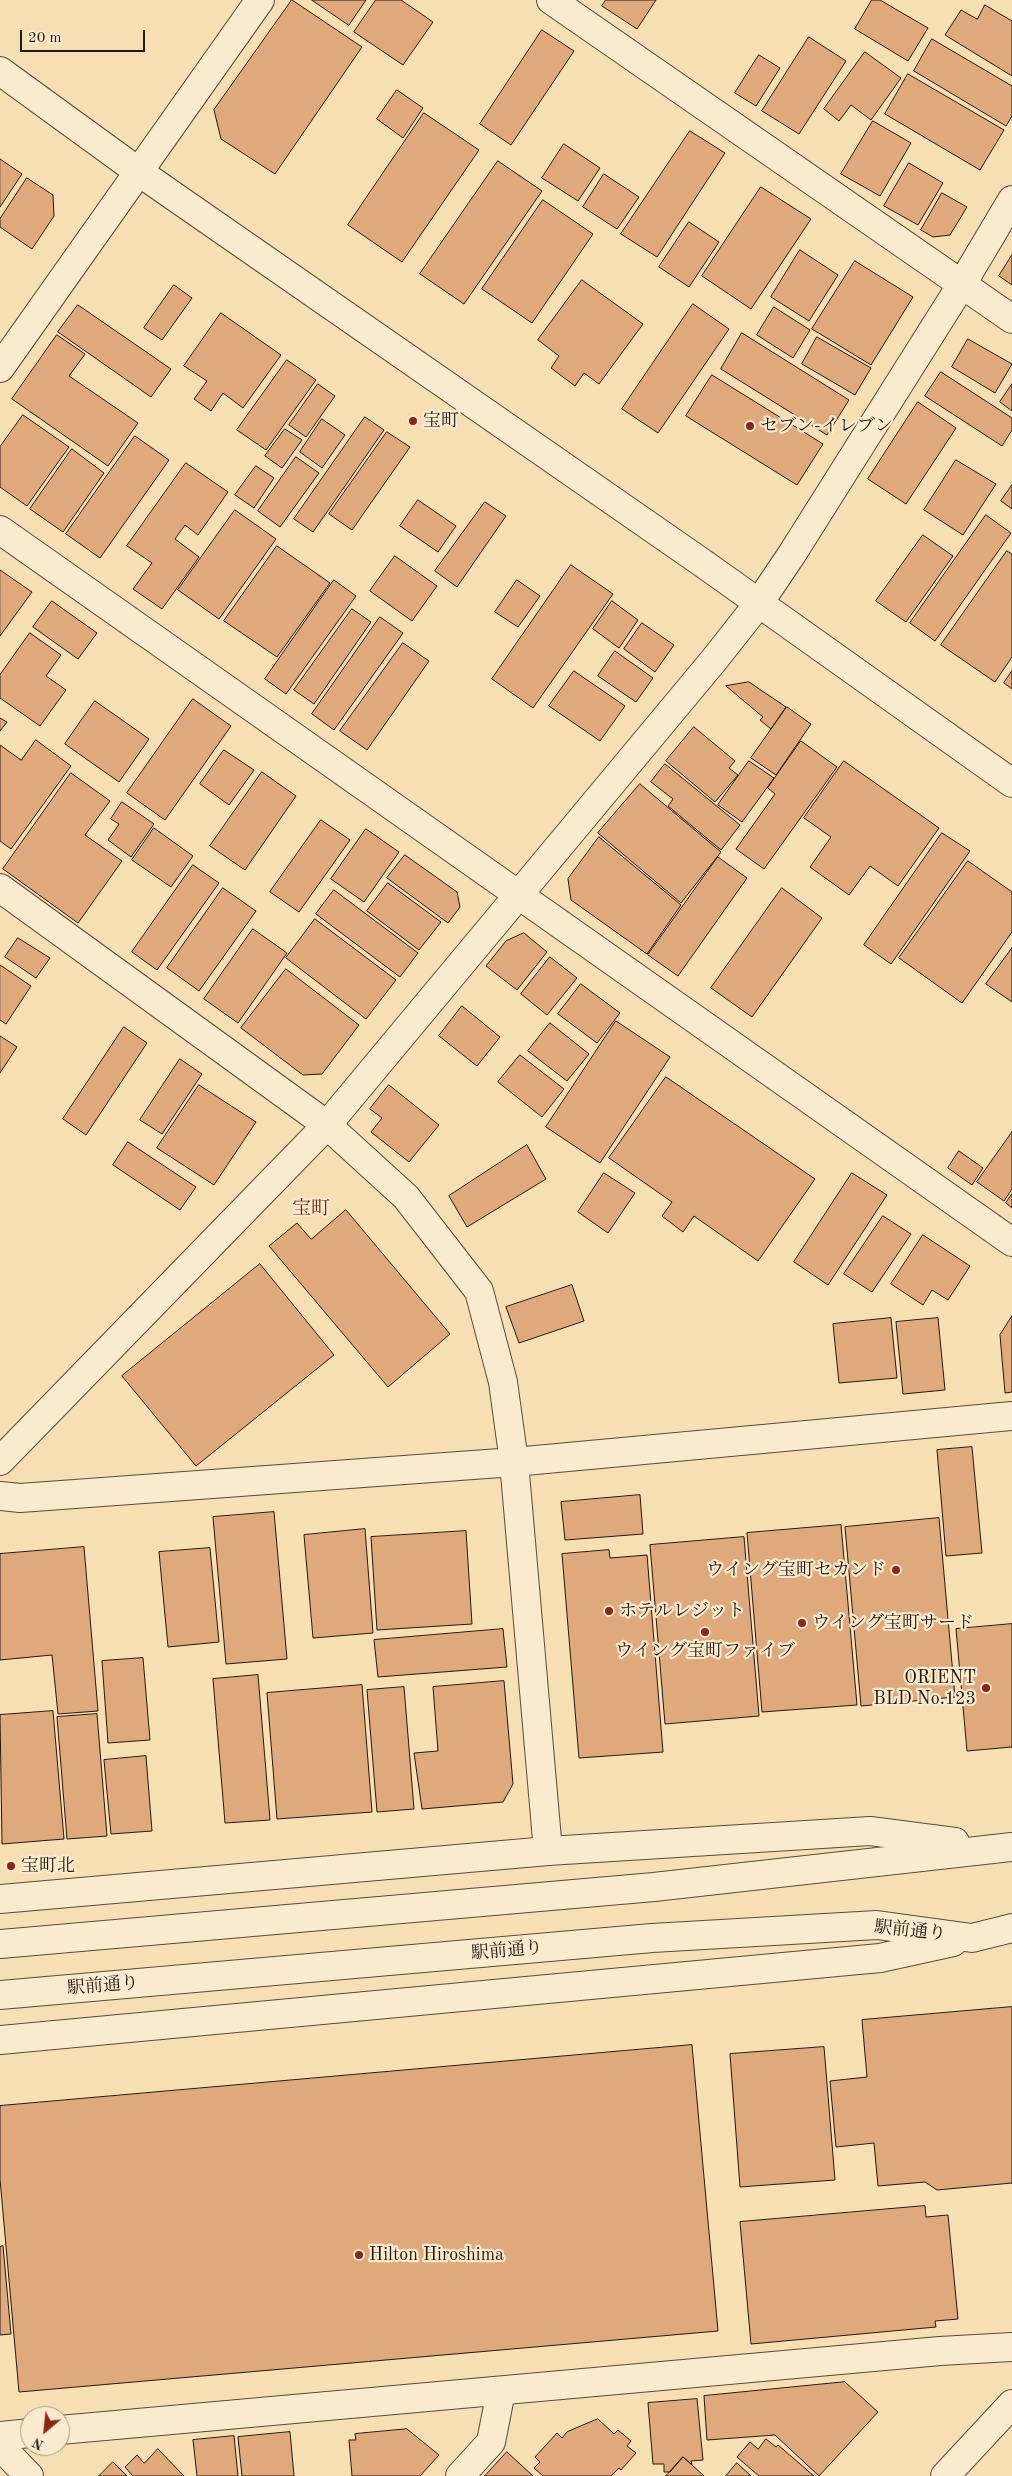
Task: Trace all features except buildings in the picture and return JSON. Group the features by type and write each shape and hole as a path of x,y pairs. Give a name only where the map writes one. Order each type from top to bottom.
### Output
{"street":[{"path":"0,368 260,0"},
{"path":"551,0 1012,319"},
{"path":"0,71 139,172 759,603 1012,783"},
{"path":"0,1461 327,1125 520,895 759,603 962,284 1012,200"},
{"path":"0,530 1012,1242"},
{"path":"0,888 327,1125 406,1197 479,1291 503,1382 514,1462 548,1851"},
{"path":"0,1496 20,1498 514,1462 1012,1416"},
{"path":"0,1899 548,1851 870,1831 1006,1847"},
{"path":"0,1944 654,1887 1006,1847"},
{"name":"駅前通り","path":"0,1994 652,1938 876,1925 972,1938 1012,1928"},
{"path":"0,2040 880,1958 972,1938"},
{"path":"70,2429 940,2351 1012,2347"},
{"path":"460,2476 492,2442 501,2391"},
{"path":"949,2475 1012,2404"},
{"path":"0,2436 20,2434"},
{"path":"0,2446 29,2476"}],"place":[{"name":"宝町","path":"413,421"},
{"name":"セブン-イレブン","path":"750,426"},
{"name":"ウイング宝町セカンド","path":"896,1570"},
{"name":"ホテルレジット","path":"609,1611"},
{"name":"ウイング宝町サード","path":"802,1623"},
{"name":"ウイング宝町ファイブ","path":"705,1632"},
{"name":"ORIENT BLD No.123","path":"986,1688"},
{"name":"宝町北","path":"11,1866"},
{"name":"Hilton Hiroshima","path":"359,2255"}],"district":[{"name":"宝町","path":"311,1209"}]}
